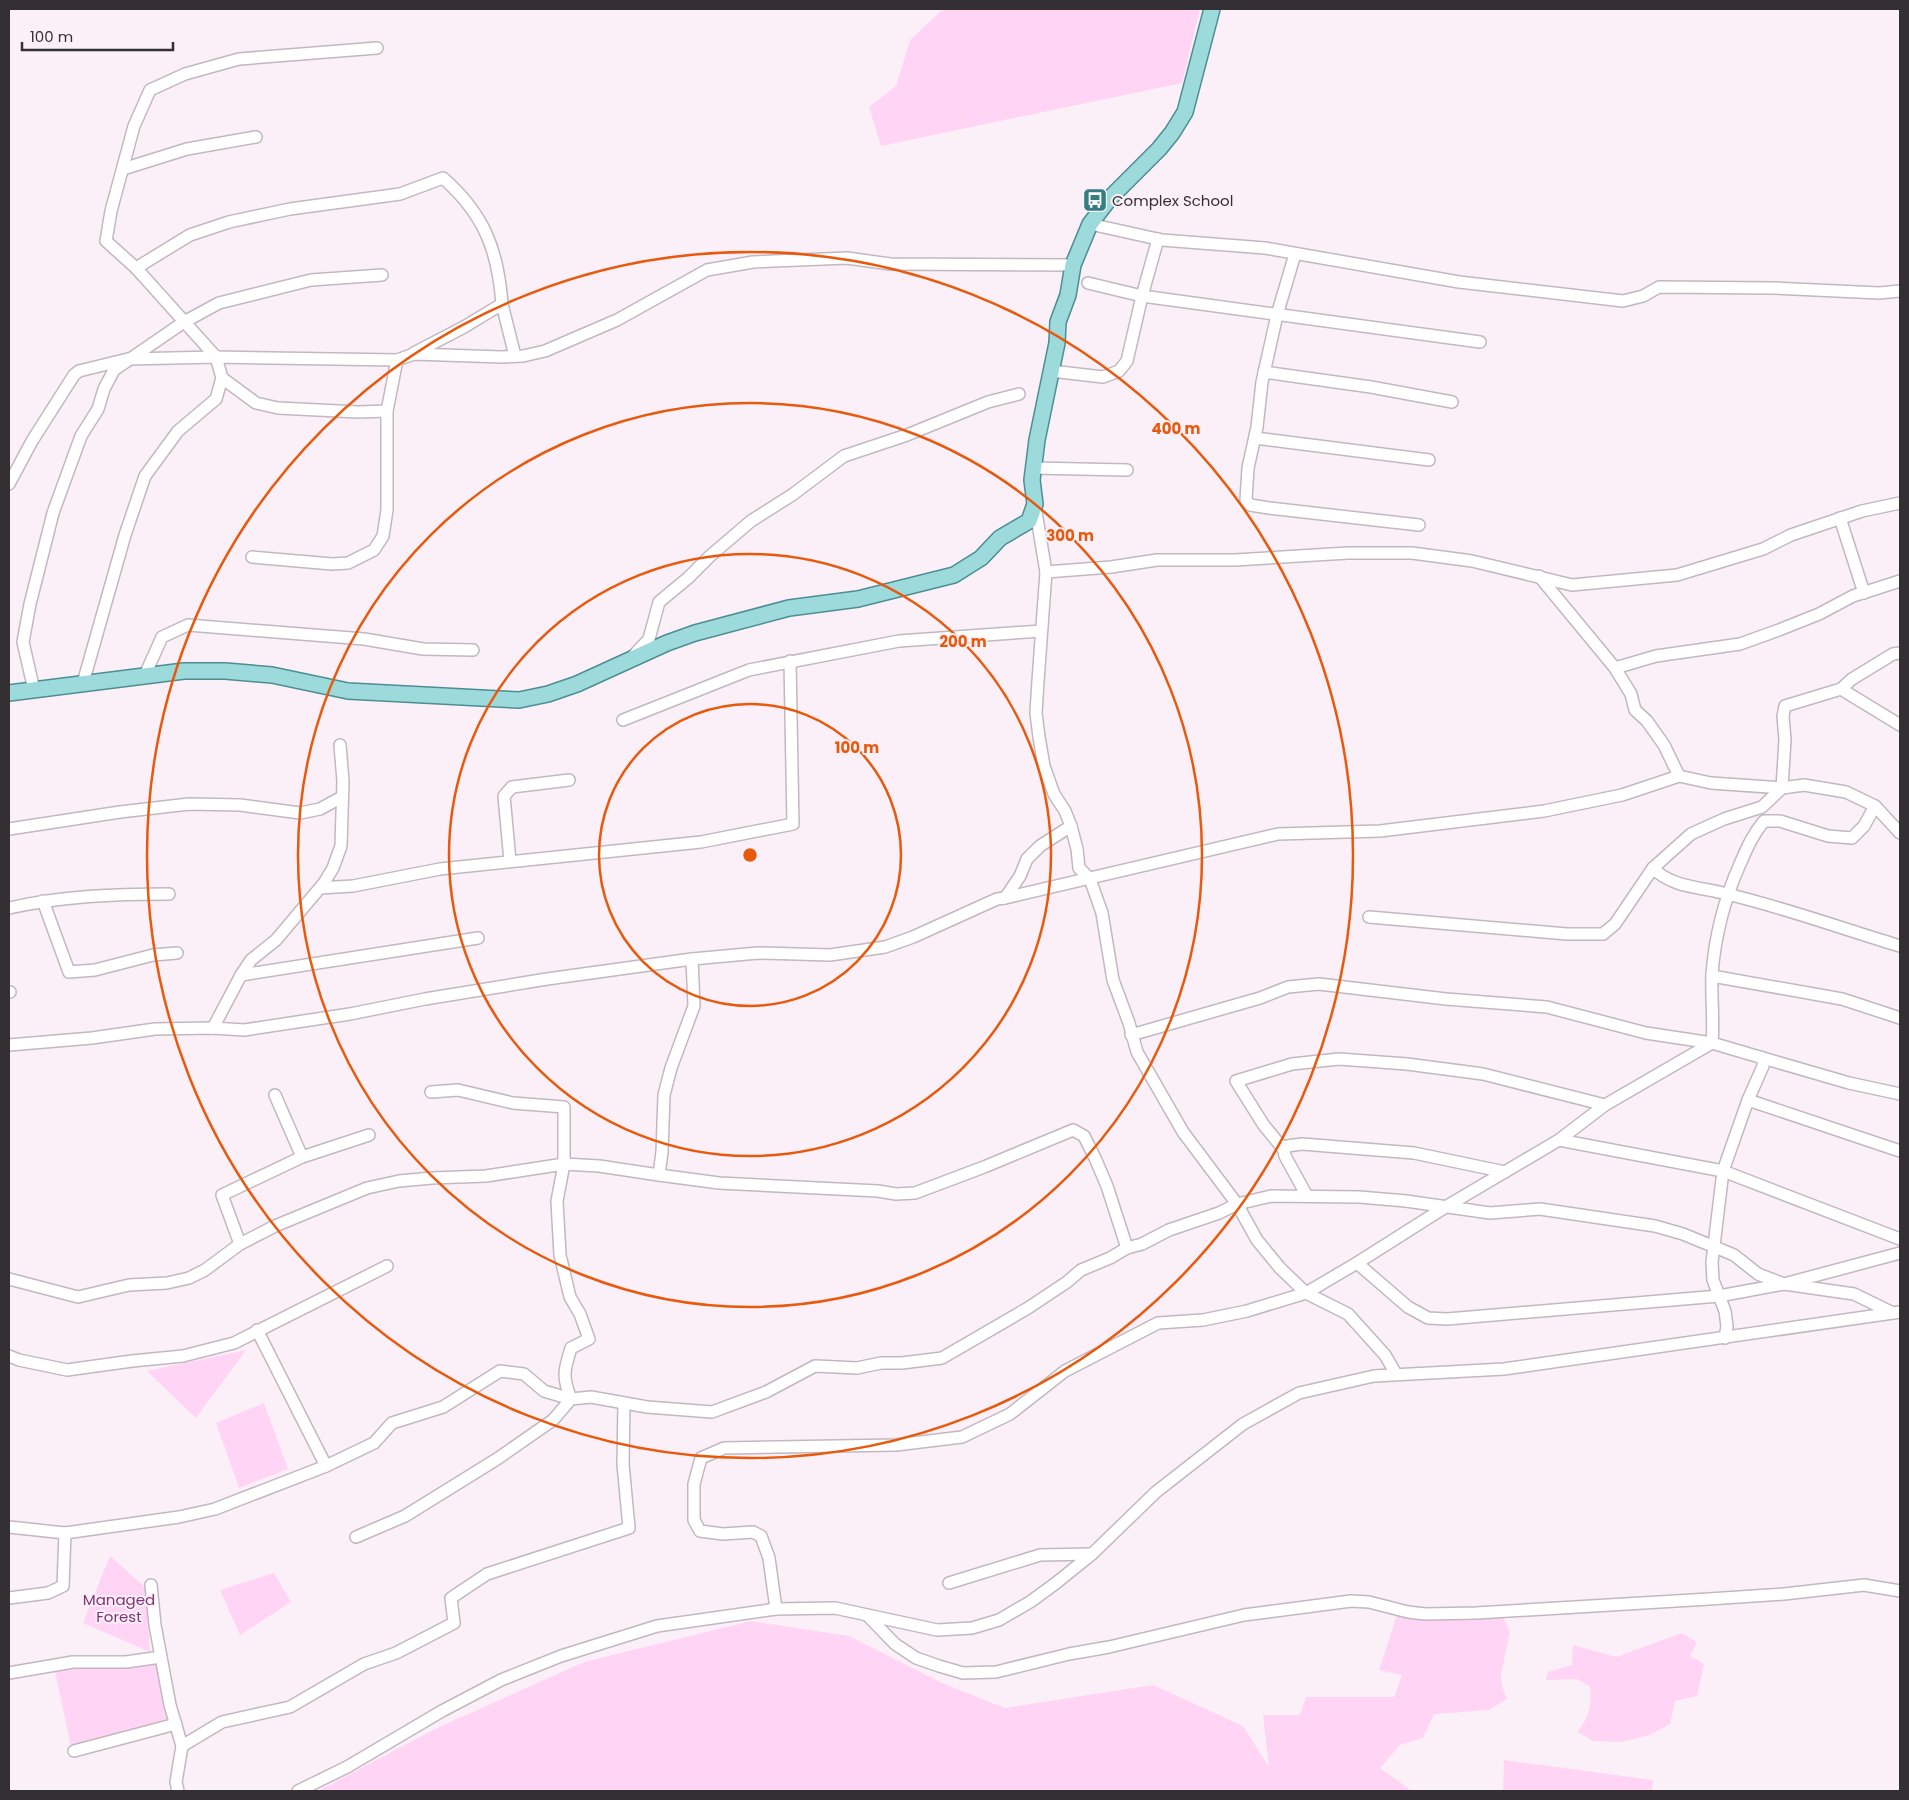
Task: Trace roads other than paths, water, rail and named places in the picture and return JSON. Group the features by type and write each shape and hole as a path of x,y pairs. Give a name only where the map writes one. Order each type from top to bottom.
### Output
{"main road":[{"path":"9,693 184,671 225,671 272,675 348,690 519,700 548,694 627,663 667,643 695,633 789,608 858,599 954,575 981,558 1000,538 1029,521 1035,504 1032,480 1037,440 1057,343 1058,322 1068,296 1073,265 1090,224 1110,198 1172,134 1185,112 1212,9"}],"street":[{"path":"82,683 125,536 145,476 178,432 216,399 222,378 216,357 136,268 106,241 111,211 134,126 150,90 185,74 239,59 377,48"},
{"path":"123,169 187,149 256,137"},
{"path":"136,268 190,235 229,222 290,209 400,194 443,178 461,193 486,230 491,242 502,304 515,356"},
{"path":"1090,224 1158,239 1265,248 1458,282 1623,301 1642,296 1659,287 1772,288 1879,293 1900,291"},
{"path":"1051,371 1103,377 1119,371 1128,360 1142,296 1158,239"},
{"path":"1295,254 1277,315 1264,372 1255,438 1248,468 1246,500 1250,505 1419,524"},
{"path":"414,354 515,356 545,351 617,320 707,270 752,262 847,258 890,264 1073,265"},
{"path":"34,690 23,642 30,604 53,513 81,436 98,409 104,389 114,370 184,322 219,303 312,280 382,275"},
{"path":"1088,283 1142,296 1480,342"},
{"path":"9,484 32,441 74,375 79,371 128,359 216,357 398,360 414,354 502,304"},
{"path":"252,557 332,564 348,562 374,550 383,536 387,510 388,411 398,360"},
{"path":"1264,372 1452,402"},
{"path":"222,378 256,403 278,408 358,412 388,411"},
{"path":"627,663 649,639 659,602 751,521 792,495 844,456 906,435 988,402 1018,394"},
{"path":"1255,438 1428,460"},
{"path":"1033,468 1127,470"},
{"path":"1046,572 1112,567 1157,560 1235,560 1348,553 1412,553 1472,561 1572,585 1677,575 1764,549 1791,535 1840,518 1900,503"},
{"path":"1035,504 1046,572 1036,714 1044,766 1054,794 1065,811 1071,826 1077,849 1078,868 1090,879 1102,913 1113,980 1129,1023 1137,1052 1183,1132 1237,1204 1257,1240 1280,1268 1306,1293 1348,1314 1385,1355 1396,1374"},
{"path":"1840,518 1864,593"},
{"path":"1539,576 1615,668 1631,694 1636,710 1647,721 1664,746 1679,776"},
{"path":"1615,668 1656,656 1740,644 1779,630 1864,593 1900,581"},
{"path":"145,675 162,637 188,625 364,639 424,650 473,650"},
{"path":"623,720 749,670 899,641 1042,631"},
{"path":"1369,917 1567,934 1603,934 1614,924 1653,868 1691,834 1762,807 1782,788 1785,740 1783,716 1785,706 1841,689 1852,679 1893,654 1900,653"},
{"path":"320,888 353,886 440,869 701,842 792,824 790,662"},
{"path":"1841,689 1900,725"},
{"path":"213,1028 251,960 276,940 320,888 333,868 341,846 340,744"},
{"path":"9,1045 92,1038 155,1029 213,1028 244,1030 279,1026 425,999 557,978 692,959 758,953 830,955 885,947 913,937 997,899 1278,834 1380,830 1544,811 1622,795 1679,776 1711,783 1782,788 1804,785 1846,792 1875,806 1900,833"},
{"path":"510,861 504,796 512,787 569,780"},
{"path":"9,829 189,804 240,805 300,813 320,809 342,797"},
{"path":"1712,1043 1714,1025 1712,976 1716,932 1727,894 1753,834 1764,821 1780,821 1828,836 1852,838 1864,826 1875,806"},
{"path":"1005,898 1020,876 1027,859 1040,846 1071,826"},
{"path":"1653,868 1660,876 1686,886 1727,894 1900,946"},
{"path":"9,908 43,901 106,894 169,894"},
{"path":"43,901 69,972 95,970 153,955 177,953"},
{"path":"241,975 478,938"},
{"path":"659,1175 662,1152 664,1095 671,1068 694,1006 692,959"},
{"path":"1712,976 1842,999 1900,1018"},
{"path":"1131,1035 1260,998 1288,987 1319,984 1446,999 1547,1007 1646,1034 1712,1043 1850,1083 1900,1094"},
{"path":"776,1609 770,1558 761,1536 753,1532 723,1534 700,1531 694,1520 694,1484 701,1458 724,1448 896,1445 962,1437 1010,1414 1065,1371 1158,1323 1203,1320 1247,1311 1306,1293 1559,1140 1605,1105 1712,1043"},
{"path":"1725,1338 1727,1326 1713,1280 1712,1262 1723,1170 1762,1066 1763,1058"},
{"path":"1307,1196 1285,1156 1284,1150 1263,1124 1236,1081 1292,1064 1338,1059 1407,1064 1483,1074 1605,1105"},
{"path":"431,1092 458,1090 513,1103 564,1106 564,1164 557,1201 560,1255 570,1297 580,1314 589,1339 571,1348 565,1366 564,1383 571,1398"},
{"path":"275,1095 302,1157"},
{"path":"1748,1100 1900,1150"},
{"path":"9,1279 78,1297 129,1285 168,1283 189,1278 211,1266 240,1244 275,1226 367,1188 408,1180 486,1176 564,1164 599,1166 719,1183 896,1194 915,1193 992,1164 1073,1130 1084,1136 1108,1186 1127,1248"},
{"path":"240,1244 222,1195 302,1157 369,1135"},
{"path":"1559,1140 1723,1170 1900,1239"},
{"path":"1284,1150 1287,1146 1302,1144 1414,1153 1505,1172"},
{"path":"9,1527 65,1533 179,1517 215,1509 326,1466 374,1443 392,1423 443,1407 500,1371 524,1374 544,1390 571,1398 592,1397 647,1407 712,1412 766,1392 815,1366 857,1368 881,1363 902,1363 942,1358 1028,1308 1067,1282 1081,1270 1110,1258 1127,1248 1142,1244 1169,1230 1219,1213 1237,1204 1271,1196 1359,1197 1447,1206 1490,1213 1540,1209 1634,1222 1683,1234 1715,1247 1734,1255 1758,1274 1784,1284 1854,1294 1897,1313"},
{"path":"1357,1263 1408,1307 1428,1318 1456,1318 1719,1296 1784,1284 1900,1253"},
{"path":"9,1356 19,1360 67,1370 183,1356 234,1342 387,1266"},
{"path":"298,1791 347,1767 442,1711 501,1680 561,1656 657,1626 776,1609 835,1608 937,1630 972,1628 999,1620 1030,1602 1092,1554 1156,1492 1243,1424 1298,1393 1374,1376 1504,1369 1897,1313"},
{"path":"257,1330 326,1466"},
{"path":"356,1537 405,1516 497,1460 553,1420 571,1398"},
{"path":"182,1746 222,1722 290,1707 364,1664 396,1653 454,1623 451,1598 487,1574 629,1528 623,1464 624,1403"},
{"path":"9,1598 48,1592 63,1586 65,1533"},
{"path":"949,1583 1040,1555 1092,1554"},
{"path":"151,1585 155,1625 161,1657 182,1746 176,1782 178,1791"},
{"path":"868,1616 895,1644 916,1658 963,1672 996,1672 1244,1615 1350,1601 1369,1602 1408,1612 1442,1614 1784,1594 1864,1585 1900,1591"},
{"path":"9,1673 74,1662 126,1662 161,1657"},
{"path":"74,1751 176,1724"}],"place":[{"name":"Complex School","path":"1095,200"}],"park label":[{"name":"Managed Forest","path":"119,1608"}]}
